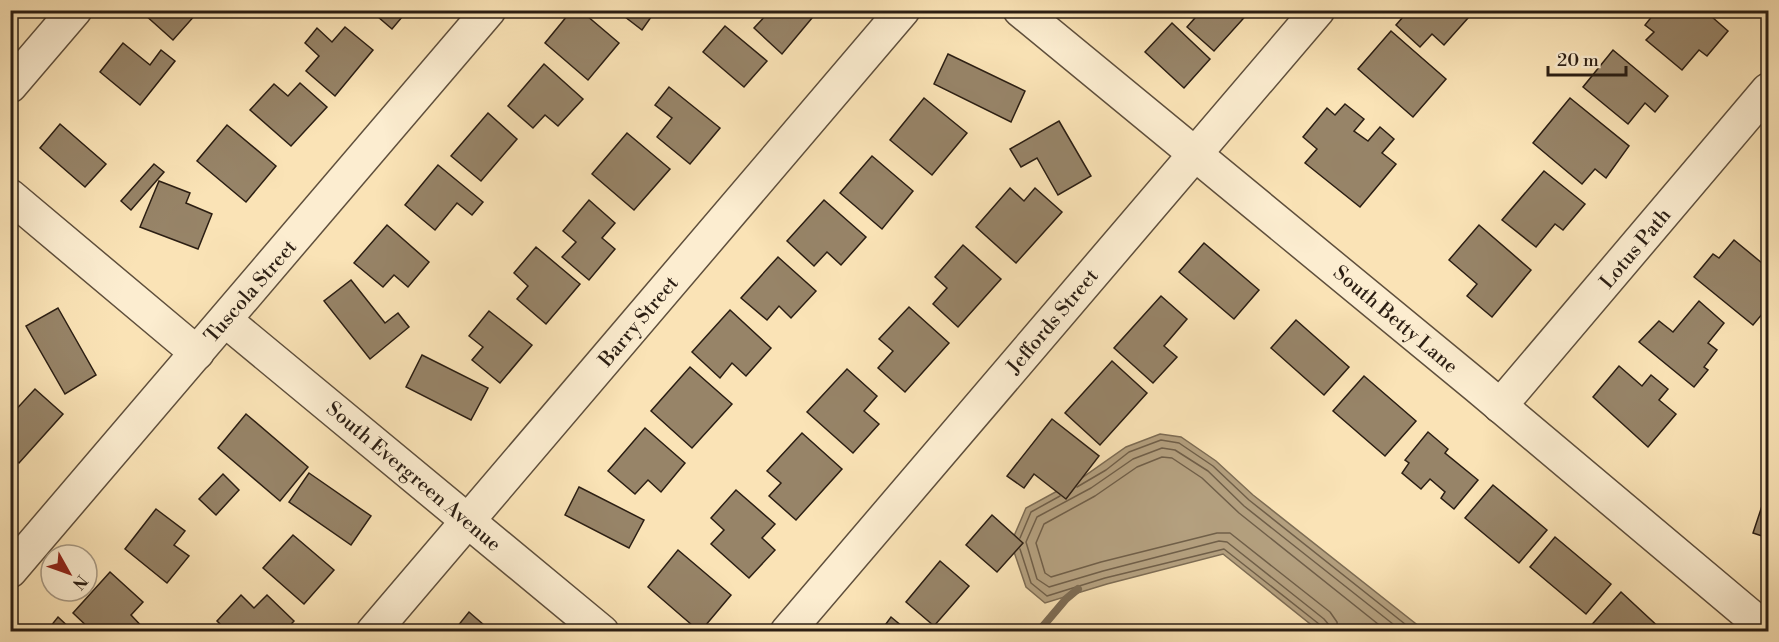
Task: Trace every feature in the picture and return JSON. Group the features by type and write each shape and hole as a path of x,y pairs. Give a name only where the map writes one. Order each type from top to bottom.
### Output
{"street":[{"path":"10,86 75,10"},
{"name":"Tuscola Street","path":"10,571 489,10"},
{"name":"Barry Street","path":"373,632 903,10"},
{"name":"South Betty Lane","path":"1020,10 1196,153 1768,631"},
{"name":"Jeffords Street","path":"787,632 1317,10"},
{"name":"Lotus Path","path":"1500,406 1768,90"},
{"path":"10,196 197,353"},
{"name":"South Evergreen Avenue","path":"225,320 602,632"}],"water":[{"path":"1160,434 1181,437 1216,461 1253,495 1425,631 1319,631 1223,554 1107,584 1045,603 1026,587 1011,543 1026,508 1083,477 1126,447"}],"building":[{"path":"148,10 195,10 197,13 173,40 144,14"},
{"path":"370,10 408,10 392,29"},
{"path":"572,10 580,10 619,43 588,80 545,43"},
{"path":"616,10 656,10 642,30"},
{"path":"765,10 803,10 812,18 782,54 754,28 768,13"},
{"path":"1202,10 1251,10 1214,51 1187,27"},
{"path":"1409,10 1459,10 1468,18 1444,45 1432,34 1420,47 1396,25"},
{"path":"1657,10 1704,10 1728,31 1707,56 1699,50 1682,70 1646,40 1654,32 1645,25"},
{"path":"1172,23 1210,59 1184,88 1145,52"},
{"path":"725,26 767,61 744,87 703,52"},
{"path":"345,27 373,50 335,96 306,71 319,56 305,43 317,28 332,42"},
{"path":"1391,31 1446,79 1413,117 1358,69"},
{"path":"123,43 150,65 161,50 175,61 140,105 100,72"},
{"path":"1613,50 1668,96 1655,112 1645,103 1628,124 1583,87"},
{"path":"948,54 1025,91 1011,122 934,84"},
{"path":"544,64 583,99 558,126 545,115 533,128 508,106"},
{"path":"300,83 327,107 291,146 250,110 274,84 288,96"},
{"path":"669,87 720,128 690,164 657,137 672,118 655,105"},
{"path":"924,98 967,133 932,175 890,140"},
{"path":"1570,98 1629,146 1606,178 1595,169 1582,184 1533,143"},
{"path":"1345,104 1364,119 1354,131 1368,141 1380,127 1394,139 1382,153 1396,164 1360,207 1305,163 1317,149 1303,137 1327,108 1335,115"},
{"path":"488,113 517,139 481,181 451,156"},
{"path":"1059,121 1091,176 1058,195 1037,158 1021,167 1010,149"},
{"path":"60,124 106,164 85,187 40,148"},
{"path":"227,125 276,166 246,202 197,161"},
{"path":"627,133 670,169 634,210 592,174"},
{"path":"872,156 913,191 882,229 840,193"},
{"path":"154,164 164,172 131,210 121,201"},
{"path":"438,165 483,202 472,215 457,203 435,230 405,205"},
{"path":"1544,171 1585,204 1563,230 1555,224 1536,247 1502,220"},
{"path":"159,181 190,193 186,203 212,214 198,249 140,227"},
{"path":"1010,188 1024,201 1035,188 1062,212 1016,263 976,227"},
{"path":"589,200 615,223 602,238 615,249 589,280 562,257 576,242 563,231"},
{"path":"824,200 866,237 841,265 827,252 814,266 787,241"},
{"path":"387,225 429,262 408,287 394,275 383,287 354,263"},
{"path":"1479,225 1531,270 1492,317 1467,296 1477,284 1449,260"},
{"path":"1734,240 1768,268 1768,307 1753,325 1694,277 1713,254 1719,258"},
{"path":"1204,243 1259,290 1234,319 1179,272"},
{"path":"963,245 1001,279 958,327 933,304 947,288 935,277"},
{"path":"536,247 580,284 546,324 517,299 528,286 514,273"},
{"path":"778,257 816,291 791,318 779,306 767,320 741,298"},
{"path":"351,280 385,323 398,313 409,327 370,359 324,301"},
{"path":"1161,296 1187,319 1164,346 1177,357 1153,383 1114,348"},
{"path":"1699,301 1724,323 1708,343 1717,350 1704,367 1708,370 1694,387 1639,342 1659,321 1673,332"},
{"path":"909,307 949,343 905,392 878,368 893,351 879,339"},
{"path":"58,308 96,375 65,394 26,326"},
{"path":"730,310 771,348 746,376 732,363 720,378 692,352"},
{"path":"489,311 532,345 500,383 472,360 483,347 469,336"},
{"path":"1296,320 1349,367 1324,395 1271,348"},
{"path":"422,355 488,388 471,420 406,387"},
{"path":"1112,361 1147,393 1100,445 1065,413"},
{"path":"1619,366 1642,386 1651,375 1668,389 1659,400 1676,414 1648,447 1593,397"},
{"path":"690,367 732,404 692,448 651,411"},
{"path":"847,369 877,396 864,411 879,424 853,453 807,412"},
{"path":"1364,376 1416,421 1385,456 1333,411"},
{"path":"35,389 63,414 19,463 10,455 10,416"},
{"path":"246,414 308,467 280,501 218,448"},
{"path":"1052,419 1099,456 1066,499 1034,474 1024,488 1007,476"},
{"path":"645,428 685,463 661,492 648,480 635,494 608,471"},
{"path":"1428,432 1448,449 1445,453 1478,480 1454,509 1441,498 1445,492 1430,479 1421,489 1402,473 1409,463 1405,460"},
{"path":"802,433 842,469 796,520 769,496 781,483 767,471"},
{"path":"309,473 371,516 351,545 289,502"},
{"path":"223,474 239,490 216,515 199,499"},
{"path":"1493,485 1547,530 1519,563 1465,518"},
{"path":"579,487 644,520 629,548 565,515"},
{"path":"736,490 775,524 762,538 775,550 749,578 711,544 724,530 711,518"},
{"path":"1768,491 1768,538 1753,533"},
{"path":"156,509 185,531 174,545 189,556 167,583 125,549"},
{"path":"992,515 1023,543 997,572 966,545"},
{"path":"293,535 334,570 304,604 263,568"},
{"path":"1555,537 1611,584 1586,614 1530,567"},
{"path":"678,550 731,595 700,632 648,587"},
{"path":"940,561 969,586 934,626 906,602"},
{"path":"110,572 143,602 131,615 147,632 93,632 73,613 82,603 99,603 99,584"},
{"path":"1621,592 1664,632 1589,632 1587,630"},
{"path":"241,595 254,608 267,595 294,621 284,632 228,632 217,621"},
{"path":"469,612 492,632 453,632"},
{"path":"58,617 74,632 46,632"},
{"path":"891,617 909,632 880,632"}],"waterway":[{"path":"1038,632 1066,599 1078,589"}]}
